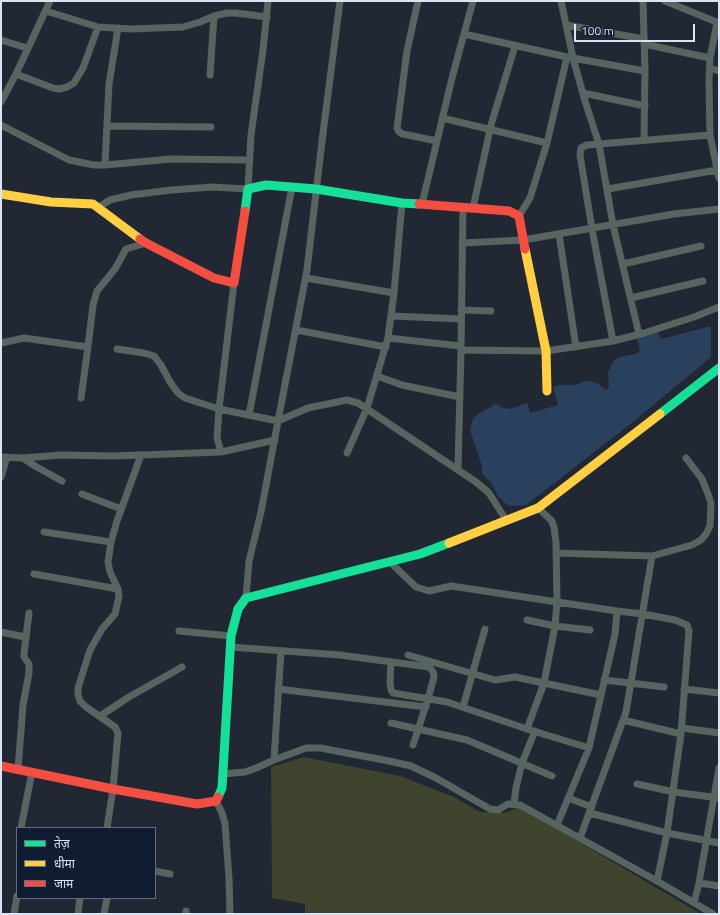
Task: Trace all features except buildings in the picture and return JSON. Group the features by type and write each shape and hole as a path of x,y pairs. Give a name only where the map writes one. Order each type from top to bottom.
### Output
{"main road":[{"path":"1,194 51,202 93,204 146,243 214,278 234,283 248,189 266,185 316,189 402,203 509,211 519,216 546,351 547,391"},
{"path":"1,766 113,789 197,804 216,800 222,788 231,636 238,609 246,598 420,554 538,508 719,368"}],"street":[{"path":"99,207 110,200 131,195 172,190 197,187 248,189 251,135 268,1"},
{"path":"246,598 249,561 261,512 306,278 340,1"},
{"path":"418,1 407,50 397,128 399,132 403,134 437,141"},
{"path":"422,204 442,118 473,1"},
{"path":"561,1 570,58 600,144 614,225 639,334"},
{"path":"643,1 645,71 644,140"},
{"path":"665,1 718,23 710,58 710,135 719,178"},
{"path":"1,102 46,11 48,2"},
{"path":"46,11 98,27 132,29 183,27 214,16 236,13 267,17"},
{"path":"210,75 214,16"},
{"path":"566,25 644,41 710,58"},
{"path":"16,74 59,89 74,83 83,68 98,27"},
{"path":"105,165 109,84 118,28"},
{"path":"464,34 570,58 645,71"},
{"path":"1,40 28,48"},
{"path":"473,208 490,129 515,46"},
{"path":"519,216 530,198 547,143 570,58"},
{"path":"710,68 719,71"},
{"path":"583,93 645,106"},
{"path":"442,118 547,143"},
{"path":"1,125 68,160 94,165 171,159 250,160"},
{"path":"107,126 211,127"},
{"path":"613,341 592,229 580,151 583,146 710,135"},
{"path":"608,189 717,170"},
{"path":"249,415 292,187"},
{"path":"347,453 366,408 388,338 392,316 402,203"},
{"path":"458,468 463,208"},
{"path":"462,243 523,240 674,214 719,209"},
{"path":"559,234 576,347"},
{"path":"81,398 93,305 97,291 115,269 126,248 146,243"},
{"path":"623,264 701,246"},
{"path":"306,278 394,293"},
{"path":"631,298 703,281"},
{"path":"221,452 217,438 219,409 234,283"},
{"path":"388,338 461,348 546,351 613,341 694,317 719,306"},
{"path":"462,310 491,311"},
{"path":"392,316 461,319"},
{"path":"296,330 386,347"},
{"path":"1,343 24,338 88,347"},
{"path":"117,349 154,356 178,393 185,398 219,409 278,421 308,408 337,401 347,400 358,402 458,468 476,482 489,493 506,520"},
{"path":"377,376 402,385 460,397"},
{"path":"1,477 4,457 23,458 61,455 141,455 221,452 275,440"},
{"path":"107,827 113,789 118,733 115,727 86,707 80,701 78,688 90,650 102,628 115,614 119,596 118,589 110,572 108,562 111,542 121,509 141,455"},
{"path":"23,458 62,481"},
{"path":"556,553 652,556 692,545 701,540 710,526 710,504 702,479 686,458"},
{"path":"82,494 121,509"},
{"path":"514,804 522,763 544,683 555,626 557,601 554,527 551,520 538,508"},
{"path":"44,532 111,542"},
{"path":"580,838 626,712 652,556"},
{"path":"390,562 416,587 429,591 451,586 643,614 675,620 687,625 688,631 681,731 674,792 657,881"},
{"path":"34,574 118,589"},
{"path":"557,825 589,748 615,634 617,611"},
{"path":"18,770 24,705 29,673 29,664 24,657 24,653 29,613"},
{"path":"527,620 555,626 590,630"},
{"path":"463,707 485,628"},
{"path":"179,631 231,636"},
{"path":"1,632 25,637"},
{"path":"230,647 340,655 425,666 432,669 434,677 413,746"},
{"path":"274,760 281,651"},
{"path":"408,655 495,680 515,677 601,695"},
{"path":"391,662 390,682 393,693 428,698 463,707 589,748"},
{"path":"100,716 129,697 182,667"},
{"path":"604,680 664,686"},
{"path":"278,689 426,707"},
{"path":"684,689 719,692"},
{"path":"623,720 681,731 719,733"},
{"path":"391,723 419,728 467,740 552,776"},
{"path":"223,774 245,772 306,748 321,748 411,766 436,778 490,809 498,810 508,804 520,805 713,914"},
{"path":"694,903 700,883 706,841 716,797 719,768"},
{"path":"21,827 32,772"},
{"path":"637,784 674,792 716,797"},
{"path":"568,798 591,810 667,833 719,843"},
{"path":"216,800 225,824 230,914"},
{"path":"156,871 170,874"},
{"path":"700,883 719,886"},
{"path":"14,914 16,899"},
{"path":"78,914 80,899"},
{"path":"104,914 107,899"}],"green space":[{"path":"304,757 400,776 454,797 480,812 504,813 520,807 701,914 305,914 305,904 272,898 271,767"}],"water":[{"path":"711,326 711,357 628,426 526,505 509,506 499,498 491,483 482,473 482,466 470,430 473,419 478,414 496,404 510,409 527,403 530,413 558,405 553,387 559,385 576,385 584,381 590,381 597,383 606,390 609,387 608,372 614,361 619,357 636,354 640,351 637,338 658,331 661,339"}],"traffic: fast":[{"path":"245,211 248,189 266,185 316,189 402,203 419,204"},
{"path":"660,414 719,368"},
{"path":"218,797 222,788 231,636 238,609 246,598 420,554 449,543"}],"traffic: slow":[{"path":"1,194 51,202 93,204 140,239"},
{"path":"525,249 546,351 547,391"},
{"path":"449,543 538,508 660,414"}],"traffic: jam":[{"path":"419,204 509,211 519,216 525,249"},
{"path":"140,239 214,278 234,283 245,211"},
{"path":"1,766 113,789 197,804 216,801 218,797"}]}
